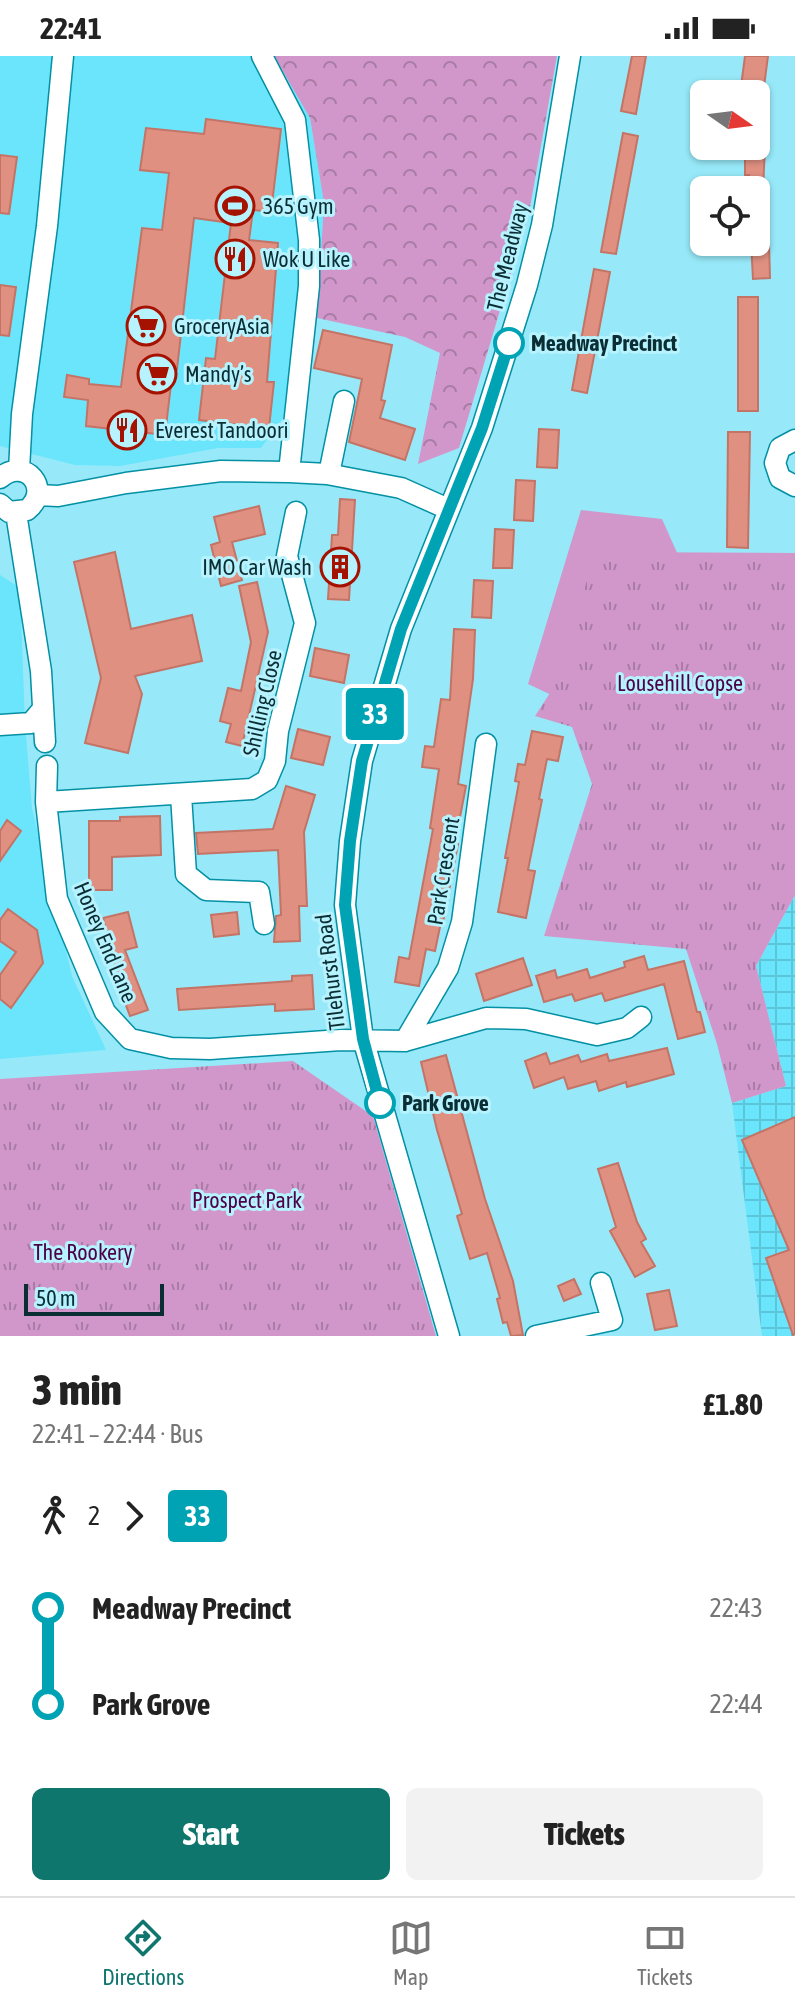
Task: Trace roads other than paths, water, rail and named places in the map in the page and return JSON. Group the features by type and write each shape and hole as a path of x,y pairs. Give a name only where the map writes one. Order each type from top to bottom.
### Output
{"street":[{"path":"45,742 41,671 8,508 32,506 38,495 38,488 31,476 9,474 22,414 47,226 63,56"},
{"path":"262,56 295,120 309,240 309,286 289,472"},
{"name":"The Meadway","path":"448,509 482,428 527,285 542,225 570,56"},
{"path":"329,474 344,401"},
{"path":"795,440 780,448 775,463 780,478 795,486"},
{"path":"38,495 58,496 126,483 221,471 289,472 329,474 401,488 448,509"},
{"name":"Tilehurst Road","path":"448,509 401,629 362,761 350,841 345,905 363,1039 449,1336"},
{"name":"Shilling Close","path":"46,802 252,789 267,780 275,761 278,731 305,623 287,556 296,512"},
{"path":"0,725 31,723 42,710"},
{"name":"Park Crescent","path":"405,1041 448,968 462,922 486,744"},
{"name":"Honey End Lane","path":"47,766 46,802 57,899 105,1012 130,1039 171,1048 197,1049 363,1039"},
{"path":"181,795 186,874 206,890 259,892 264,924"},
{"path":"363,1039 405,1041 486,1018 526,1019 597,1035 627,1028 641,1017"},
{"path":"536,1336 614,1328 601,1283"}],"place":[{"name":"365 Gym","path":"235,206"},
{"name":"Wok U Like","path":"235,259"},
{"name":"GroceryAsia","path":"146,326"},
{"name":"Meadway Precinct","path":"509,343"},
{"name":"Mandy’s","path":"157,374"},
{"name":"Everest Tandoori","path":"127,430"},
{"name":"IMO Car Wash","path":"340,567"},
{"name":"Park Grove","path":"380,1103"}],"park label":[{"name":"Lousehill Copse","path":"680,683"},
{"name":"Prospect Park","path":"247,1200"},
{"name":"The Rookery","path":"83,1252"}]}
